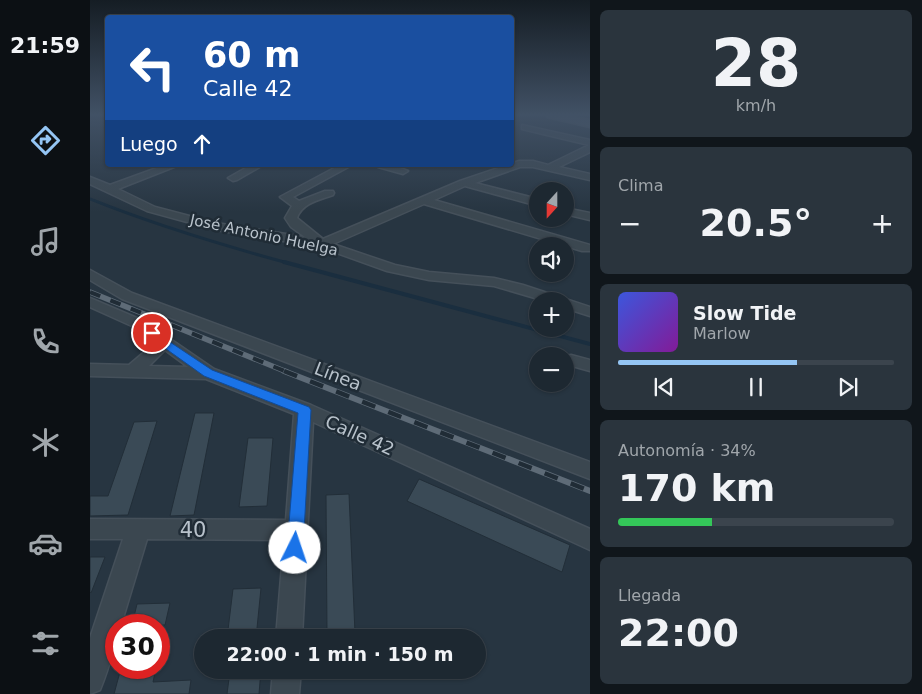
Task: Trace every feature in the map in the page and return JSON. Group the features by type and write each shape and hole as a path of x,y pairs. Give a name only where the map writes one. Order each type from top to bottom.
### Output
{"street":[{"path":"549,168 587,151"},
{"path":"514,166 534,164 590,177"},
{"path":"110,189 169,167"},
{"path":"233,178 254,167"},
{"path":"298,205 285,197 343,167"},
{"path":"388,167 403,171"},
{"path":"329,193 298,205 292,212 291,218 295,224 322,244 464,183 510,167"},
{"name":"José Antonio Huelga","path":"90,180 152,209 216,226 322,244 392,268 429,276 494,282 531,292"},
{"path":"464,183 529,201"},
{"path":"425,201 586,248"},
{"path":"574,213 590,217"},
{"name":"Línea","path":"90,274 126,296 590,471"},
{"path":"90,302 139,324 208,373"},
{"path":"574,306 588,310"},
{"path":"133,371 165,342"},
{"path":"574,361 590,366"},
{"name":"Calle 42","path":"90,370 208,373 304,410 590,540"},
{"path":"290,629 304,410"},
{"name":"40","path":"90,529 296,530"},
{"path":"90,680 138,530"},
{"path":"285,694 286,679"}],"building":[{"path":"195,413 214,413 194,515 170,516"},
{"path":"157,421 128,515 90,516 90,496 108,496 134,422"},
{"path":"248,438 273,438 267,506 239,507"},
{"path":"419,479 570,545 562,572 407,501"},
{"path":"349,494 355,629 327,629 326,495"},
{"path":"90,557 105,557 91,593 90,592"},
{"path":"261,588 257,629 228,629 233,589"},
{"path":"170,603 168,614 135,614 137,604"},
{"path":"118,679 154,679 153,682 191,680 189,694 114,694"},
{"path":"229,679 260,679 259,694 227,694"}],"waterway":[{"path":"90,199 188,234 288,263"},
{"path":"284,262 590,344"}],"railway":[{"path":"90,292 287,372"},
{"path":"284,371 590,491"}],"route":[{"path":"152,333 208,373 304,410 295,548"}]}
